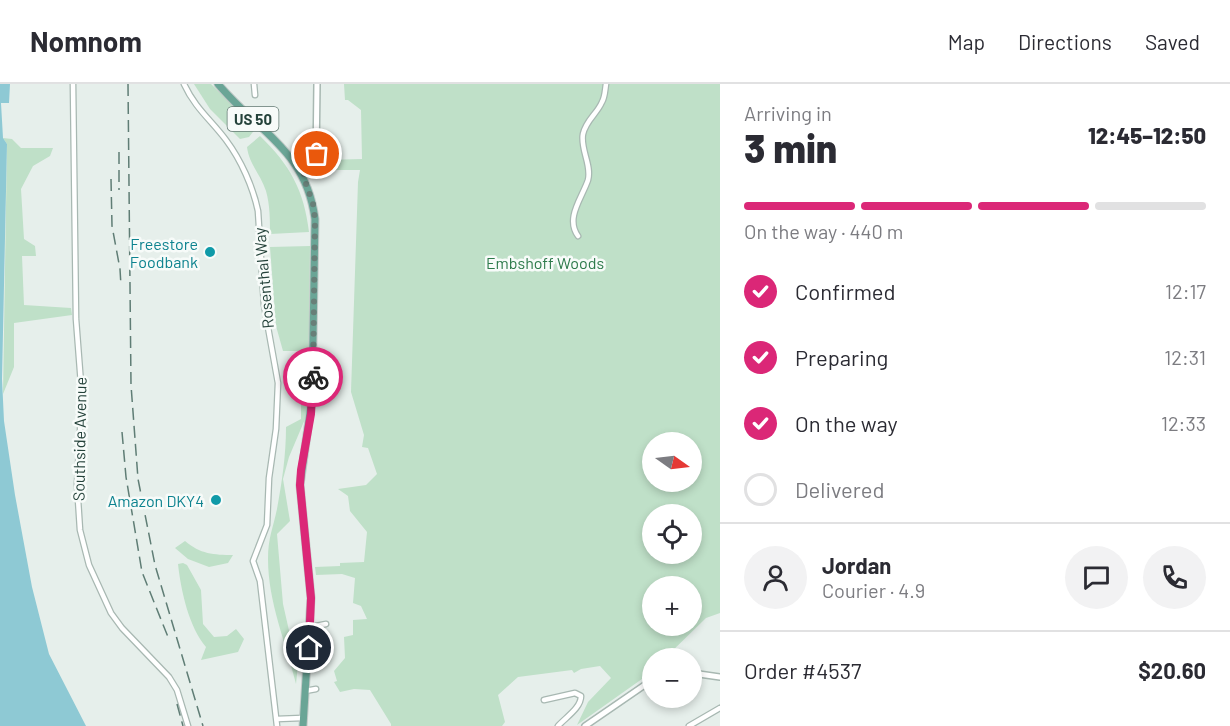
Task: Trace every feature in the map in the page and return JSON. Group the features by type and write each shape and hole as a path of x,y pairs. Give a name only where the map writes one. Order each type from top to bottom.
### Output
{"main road":[{"name":"US 50","path":"218,84 281,145 303,175 313,204 315,219 312,398 300,485 310,582 311,627 303,722"}],"street":[{"name":"Southside Avenue","path":"74,84 76,327 82,397 77,484 80,530 89,565 111,613 122,628 171,678 188,726"},
{"name":"Rosenthal Way","path":"184,84 200,111 231,148 255,196 258,212 264,305 278,383 267,525 253,561 260,581 277,718"},
{"path":"254,84 255,95"},
{"path":"303,175 311,169 316,160 317,84"},
{"path":"578,236 574,228 573,217 589,173 583,135 590,118 601,104 606,84"},
{"path":"311,627 326,624"},
{"path":"702,674 720,677"},
{"path":"585,726 642,688"},
{"path":"305,692 316,689"},
{"path":"544,700 575,693 581,696 580,703 558,726"},
{"path":"689,726 720,708"},
{"path":"278,726 277,718 303,722"}],"green space":[{"path":"194,84 211,84 256,128 249,137 240,139 210,109"},
{"name":"Embshoff Woods","path":"344,84 720,84 720,613 702,622 702,576 642,576 642,636 688,636 675,648 642,648 642,679 577,725 588,702 611,678 600,666 581,669 574,673 572,670 518,677 498,695 505,722 502,726 391,726 370,690 354,689 340,692 334,682 337,681 334,671 345,658 344,637 353,635 353,620 367,619 361,606 353,603 355,578 342,574 316,575 315,567 364,562 367,532 350,511 348,496 338,489 366,485 377,474 368,448 362,447 364,435 351,392 360,170 325,170 324,160 362,159 361,110 345,100"},
{"path":"260,136 280,157 294,179 307,217 309,232 270,234 266,191 250,159 247,147"},
{"path":"3,138 12,139 21,148 53,148 50,156 33,166 21,189 24,239 35,246 36,256 22,256 24,305 71,308 72,315 14,323 14,367 3,394 7,144"},
{"path":"310,246 308,412 289,457 283,479 290,521 277,534 283,604 290,635 300,645 296,684 274,607 268,559 282,479 286,427 301,419 301,351 283,351 276,326 270,247"},
{"path":"185,541 196,549 208,553 233,555 228,563 209,567 188,559 175,548"},
{"path":"178,564 187,565 201,590 203,624 214,637 227,636 236,629 244,639 238,652 201,660 206,647 195,629 187,608"}],"water":[{"path":"0,84 10,84 9,103 1,103 3,138 7,144 2,379 4,421 32,587 49,654 86,726 0,726"}],"railway":[{"path":"128,84 131,385 138,479 155,565 203,726"},
{"path":"119,152 119,190"},
{"path":"111,179 112,226 121,286"},
{"path":"122,432 126,477 142,572 168,637"},
{"path":"177,704 183,726"}],"way so far":[{"path":"313,377 315,219 313,204 303,175 314,165 317,154"}],"place":[{"name":"Freestore Foodbank","path":"210,252"},
{"name":"Amazon DKY4","path":"216,500"}],"route":[{"path":"309,648 311,598 300,485 311,414 313,377"}]}
